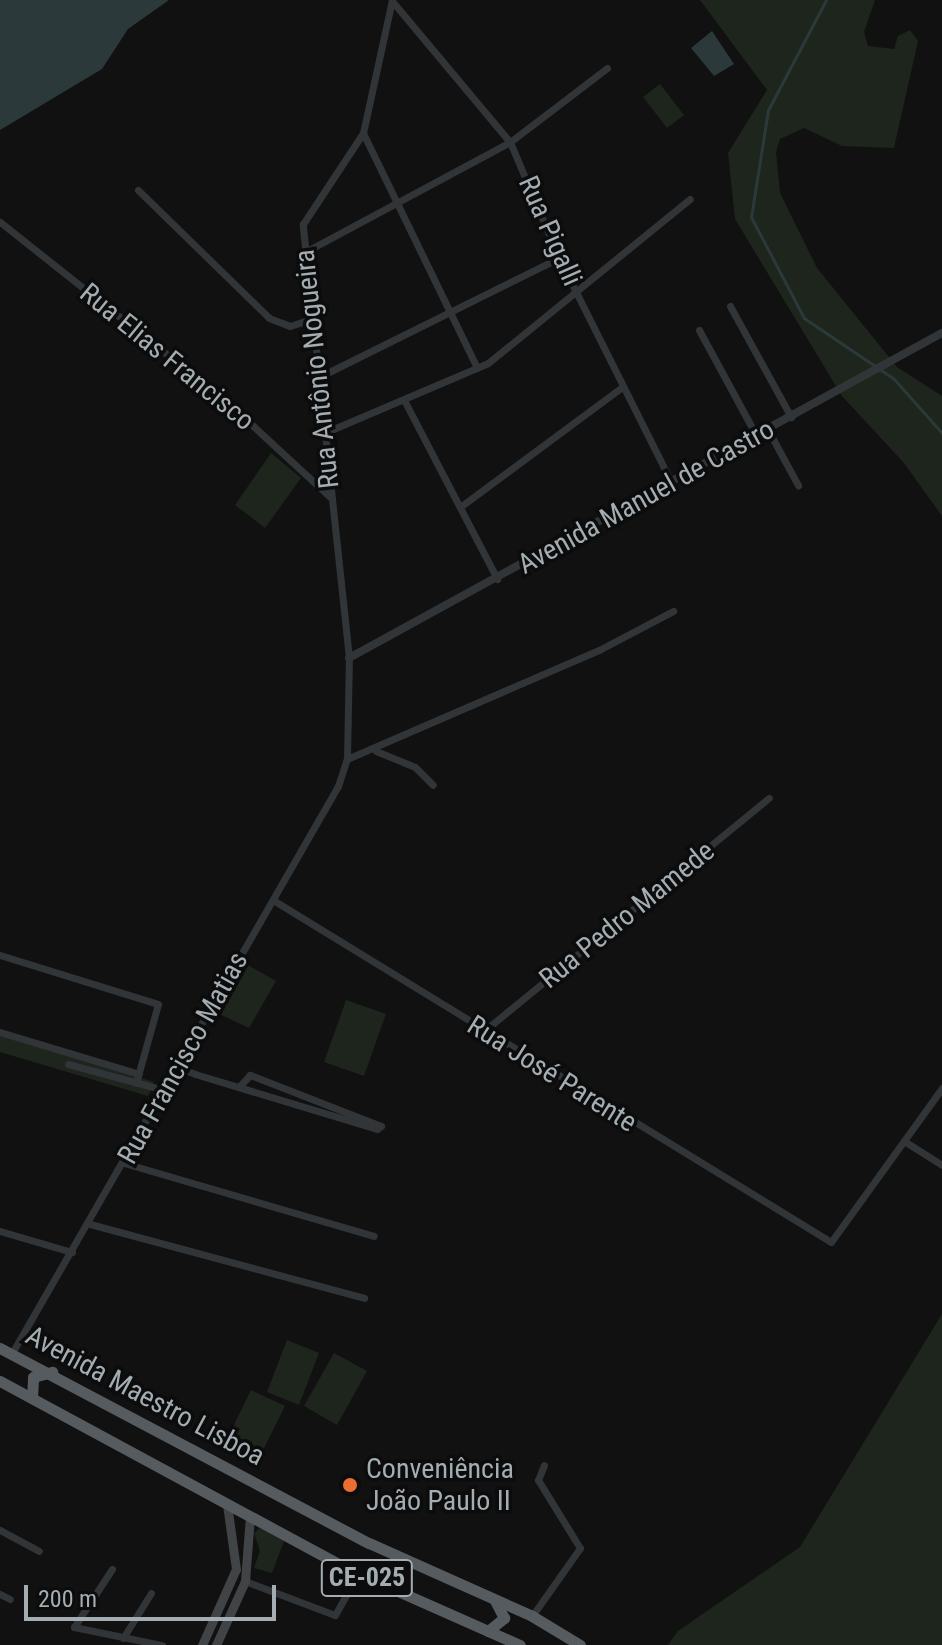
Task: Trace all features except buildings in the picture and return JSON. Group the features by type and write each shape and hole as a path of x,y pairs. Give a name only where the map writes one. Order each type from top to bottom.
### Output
{"highway":[{"name":"Avenida Maestro Lisboa","path":"6,1350 267,1488 494,1600"},
{"path":"32,1398 33,1377 52,1372"},
{"name":"Avenida Maestro Lisboa","path":"0,1381 250,1516"},
{"name":"CE-025","path":"250,1516 358,1574 520,1645"},
{"path":"488,1631 504,1618 494,1600"},
{"name":"CE-025","path":"494,1600 532,1616 580,1645"}],"main road":[{"path":"202,1645 236,1569 227,1504"},
{"path":"216,1645 245,1581 250,1516"}],"street":[{"name":"Rua Antônio Nogueira","path":"347,759 349,658 311,319 304,220 363,133 392,0"},
{"name":"Rua Pigalli","path":"392,0 510,142 559,258 621,388 672,484"},
{"path":"305,252 510,142 607,68"},
{"path":"363,133 400,203 477,368"},
{"path":"138,190 269,318 290,326 311,319"},
{"path":"324,433 477,368 577,295 690,199"},
{"name":"Rua Elias Francisco","path":"0,222 226,401 330,497"},
{"path":"319,377 559,258"},
{"path":"730,306 791,417"},
{"path":"699,330 757,437"},
{"name":"Avenida Manuel de Castro","path":"349,658 672,484 942,333"},
{"path":"460,507 621,388"},
{"path":"404,400 497,579"},
{"path":"768,430 798,485"},
{"path":"347,759 376,751 673,611"},
{"path":"376,751 415,767 433,785"},
{"name":"Rua Francisco Matias","path":"6,1350 90,1224 273,900 347,759"},
{"name":"Rua Pedro Mamede","path":"484,1031 769,798"},
{"name":"Rua José Parente","path":"273,900 834,1242 904,1141"},
{"path":"0,955 158,1004 138,1078"},
{"path":"0,1032 138,1078 164,1090"},
{"path":"68,1064 138,1078"},
{"path":"177,1067 239,1087 377,1129 381,1126 250,1075 239,1087"},
{"path":"942,1088 904,1141 942,1165"},
{"path":"124,1163 374,1236"},
{"path":"90,1224 364,1298"},
{"path":"0,1231 72,1252"},
{"path":"532,1616 580,1548 538,1480 544,1465"},
{"path":"0,1530 39,1551"},
{"path":"112,1569 74,1627 162,1645"},
{"path":"245,1581 335,1615 358,1574"},
{"path":"123,1638 151,1593"},
{"path":"0,1594 10,1599"}],"shaded area":[{"path":"0,0 169,0 128,29 102,69 0,130"},
{"path":"700,0 875,0 864,32 868,46 894,49 898,36 910,30 918,41 894,148 842,146 804,128 780,139 776,152 780,193 817,268 897,367 942,396 942,516 904,463 842,396 735,219 728,153 767,90"},
{"path":"712,31 734,64 714,76 691,48"},
{"path":"660,84 684,115 667,128 643,97"},
{"path":"271,453 301,478 265,528 235,505"},
{"path":"246,964 276,981 249,1028 217,1013"},
{"path":"346,1000 386,1014 364,1076 324,1062"},
{"path":"0,1035 154,1082 148,1096 0,1052"},
{"path":"942,1314 942,1645 668,1645 678,1631 800,1547"},
{"path":"287,1340 319,1353 299,1405 267,1392"},
{"path":"334,1353 367,1371 337,1425 304,1406"},
{"path":"251,1390 285,1406 257,1462 224,1445"},
{"path":"260,1528 284,1541 272,1573 254,1568 260,1551 254,1533"}],"waterway":[{"path":"826,0 768,110 751,217 804,318 894,379 942,433"}],"place":[{"name":"Conveniência João Paulo II","path":"350,1485"}]}
